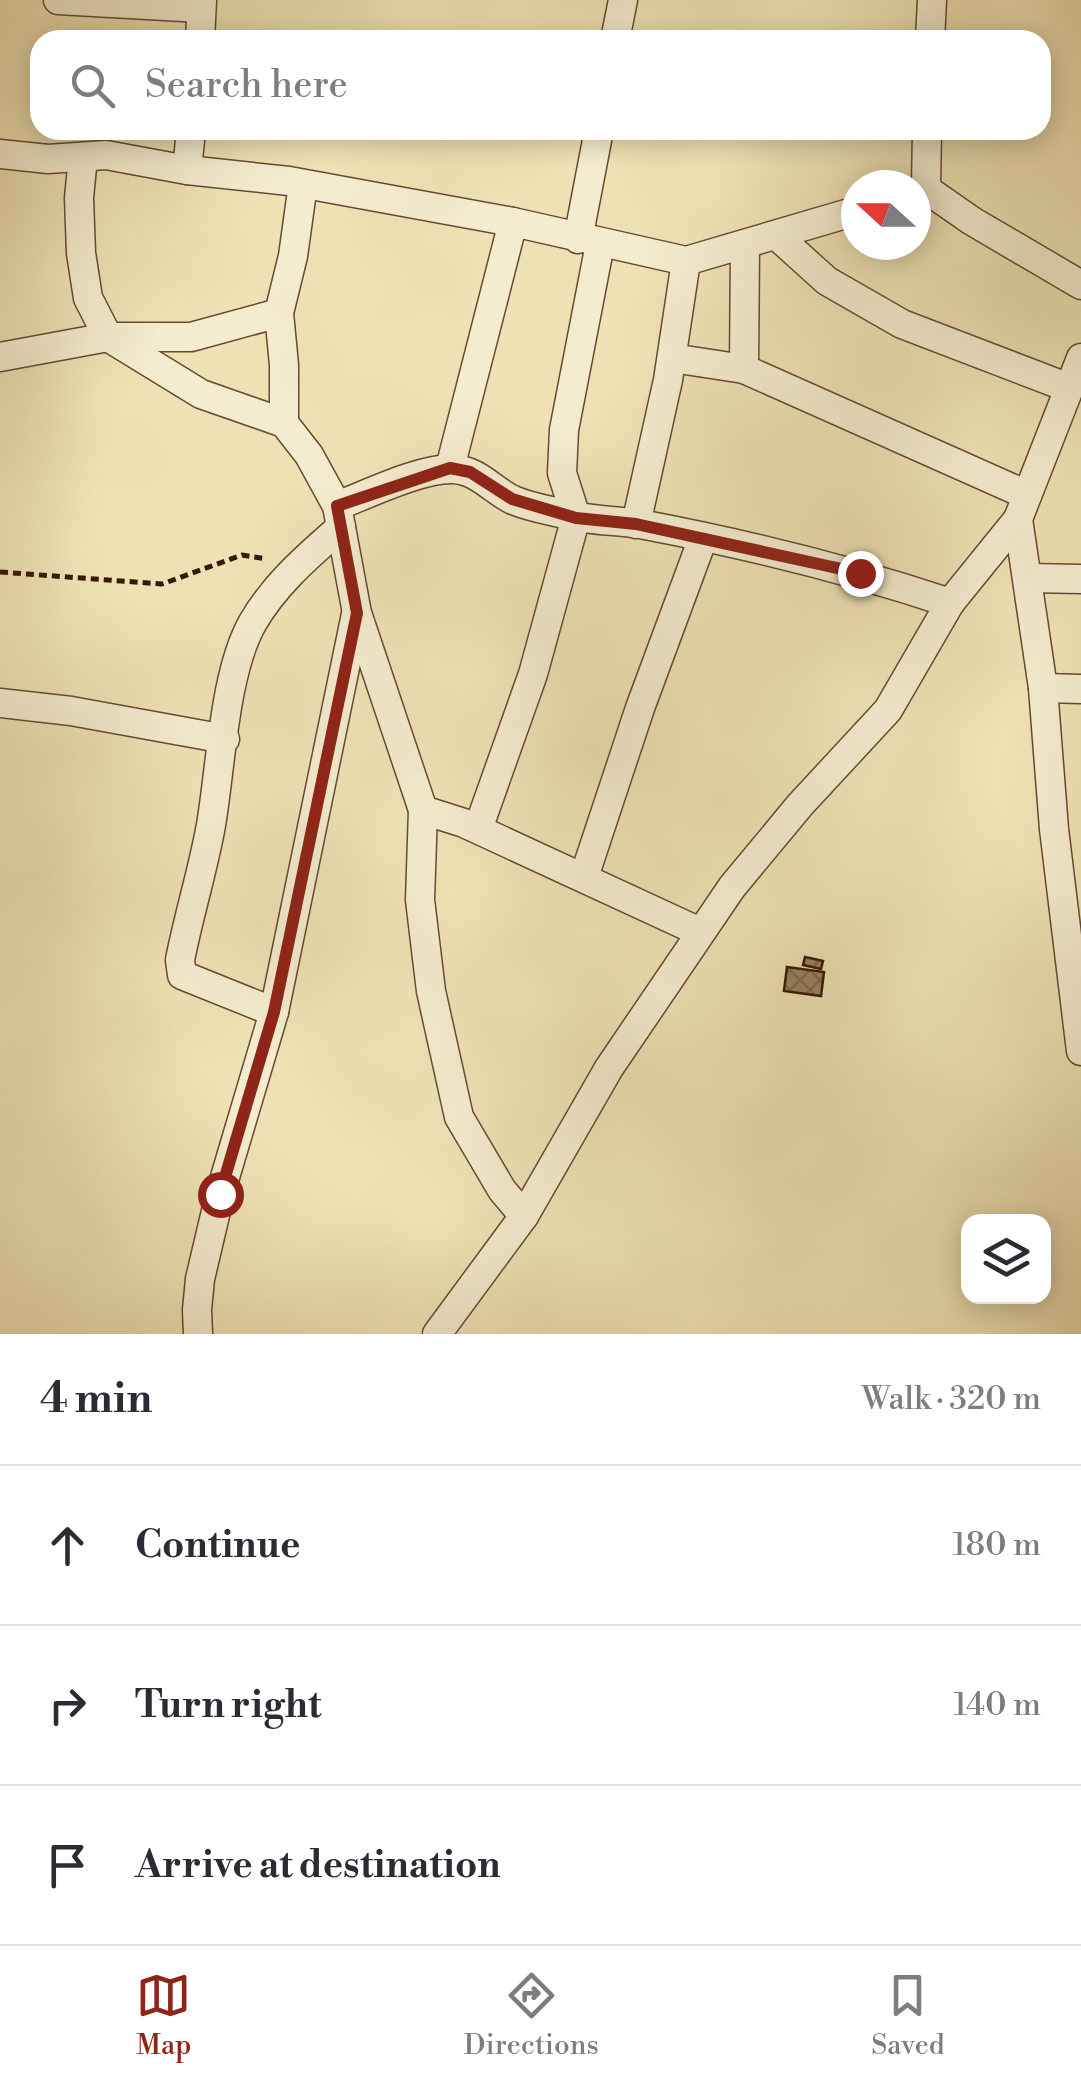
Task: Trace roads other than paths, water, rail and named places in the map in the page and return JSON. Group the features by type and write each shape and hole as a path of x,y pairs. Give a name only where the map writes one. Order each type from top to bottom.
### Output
{"street":[{"path":"58,0 202,4 201,30"},
{"path":"618,30 623,0"},
{"path":"930,30 932,0"},
{"path":"186,170 190,140"},
{"path":"478,829 533,674 576,518 562,473 564,430 598,140"},
{"path":"923,170 927,140"},
{"path":"0,154 48,159 106,155 186,170 303,184 513,222 686,262 841,216"},
{"path":"83,157 79,198 81,253 88,298 108,337 201,394 284,424 309,456 339,516 357,613 423,810 420,900 431,991 459,1117 502,1190 524,1216"},
{"path":"284,424 280,313 303,184"},
{"path":"931,196 1081,285"},
{"path":"450,468 513,222"},
{"path":"776,235 827,281 902,324 1070,404"},
{"path":"744,369 745,245"},
{"path":"636,524 672,358 686,262"},
{"path":"0,358 108,337 191,337 280,313"},
{"path":"672,358 744,369 1022,507"},
{"path":"437,1334 524,1216 609,1068 700,932 800,804 888,710 950,604 1022,507 1070,404 1081,358"},
{"path":"274,1012 182,976 180,968 210,829 234,679 251,626 275,590 339,516 450,468 470,472 512,499 576,518 636,524 860,573 950,604"},
{"path":"1022,507 1054,829 1076,971 1081,1051"},
{"path":"584,877 628,742 703,538"},
{"path":"1029,578 1081,579"},
{"path":"198,1334 200,1280 220,1194 274,1012 357,613"},
{"path":"1043,688 1081,689"},
{"path":"0,703 70,711 225,739"},
{"path":"423,810 478,829 700,932"}]}
